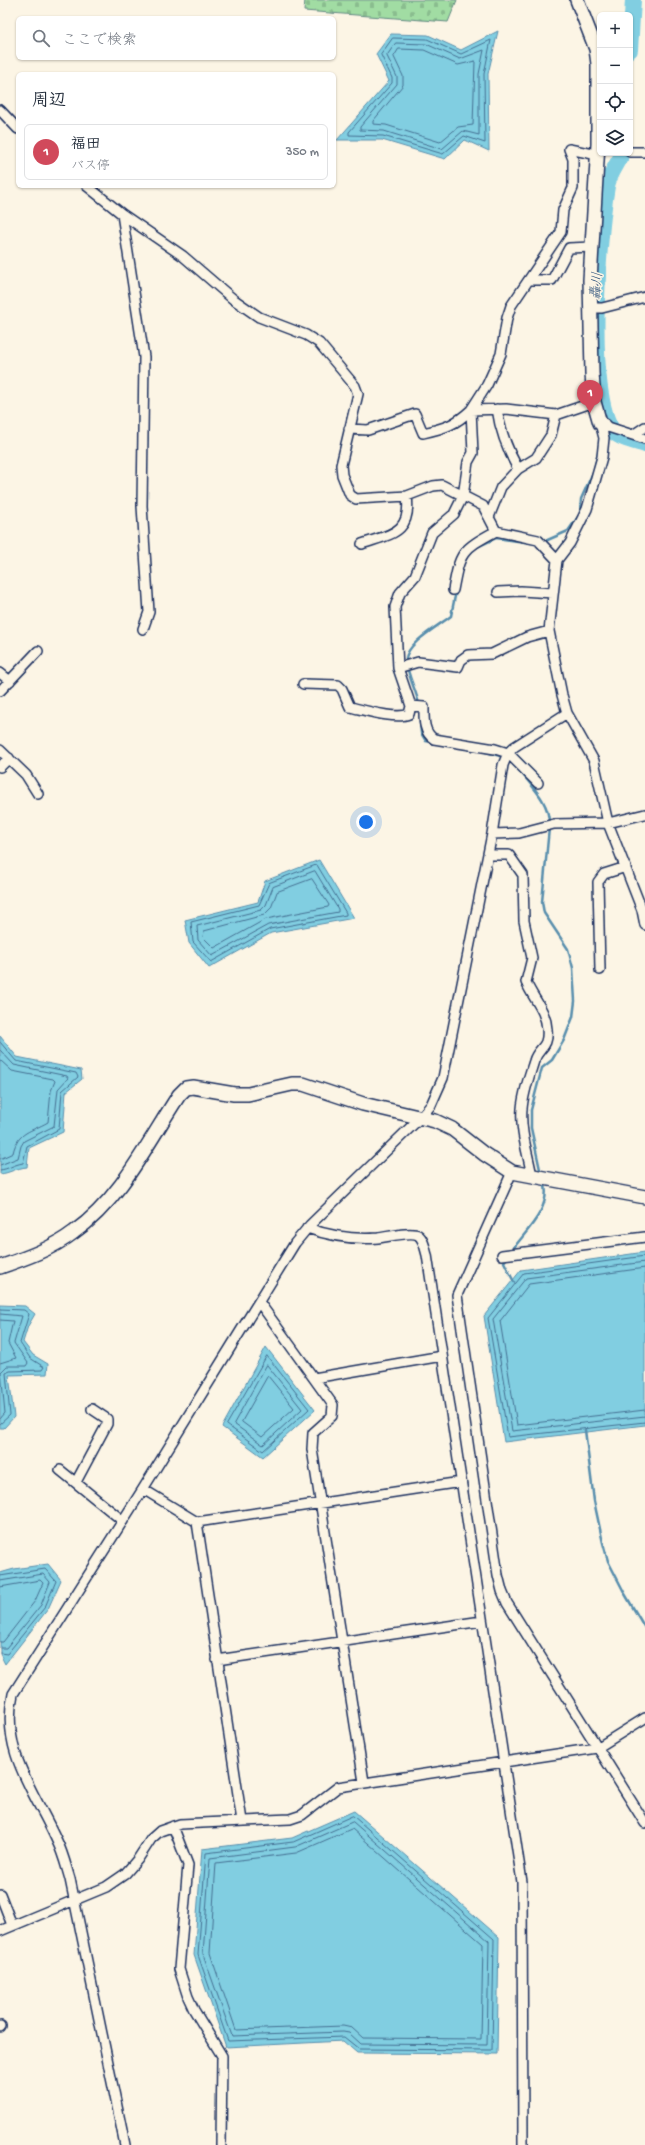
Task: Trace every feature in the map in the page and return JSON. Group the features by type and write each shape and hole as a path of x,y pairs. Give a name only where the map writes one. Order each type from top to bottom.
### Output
{"street":[{"path":"578,0 596,49 599,88 599,120"},
{"path":"0,110 16,127"},
{"path":"349,429 368,430 415,414 423,432 445,428 458,422 472,410 487,385 501,354 507,318 512,306 561,232 563,210 573,188 573,159 569,149 597,148"},
{"path":"633,152 645,152"},
{"path":"598,156 592,247 591,308 594,402 607,426 645,439"},
{"path":"90,188 122,214 183,256 233,299 259,317 306,335 319,343 355,386 358,394 341,465 342,475 350,494 356,499 407,496 433,486 442,485 483,506 496,531"},
{"path":"122,214 144,357 142,506 149,612 143,629"},
{"path":"530,280 552,280 569,248 592,247"},
{"path":"591,308 602,308 645,297"},
{"path":"472,410 497,409 556,415 594,402"},
{"path":"497,409 499,427 506,446 518,469"},
{"path":"303,684 338,686 342,689 350,707 404,716 409,714 411,706 398,668 395,607 400,593 415,576 432,533 454,514 463,496 468,462 473,453 472,410"},
{"path":"489,517 501,487 518,469 536,458 551,435 556,415"},
{"path":"607,426 602,457 587,509 570,543 557,560 550,631 568,713 594,761 608,823 642,910 645,925"},
{"path":"633,435 645,427"},
{"path":"362,544 384,538 399,530 407,517 407,496"},
{"path":"453,590 458,562 463,552 472,544 496,531 538,540 557,560"},
{"path":"498,592 521,591 553,593"},
{"path":"398,668 418,662 458,667 461,660 468,655 492,654 527,637 550,631"},
{"path":"0,690 38,651"},
{"path":"0,673 10,681"},
{"path":"411,706 424,707 426,730 429,736 434,739 495,749 508,754 538,783"},
{"path":"125,2145 76,1900 58,1842 19,1768 10,1737 8,1711 13,1694 123,1521 295,1243 307,1228 432,1105 443,1078 488,855 503,765 508,754 525,739 568,713"},
{"path":"0,750 26,775 38,794"},
{"path":"0,767 9,758"},
{"path":"492,834 519,833 554,824 608,823 645,814"},
{"path":"488,855 509,855 523,875 524,921 532,958 526,982 546,1015 547,1028 545,1046 535,1058 524,1096 522,1110 523,1129 532,1176"},
{"path":"600,970 598,882 604,874 626,867"},
{"path":"0,1267 48,1248 74,1232 93,1216 122,1183 179,1095 186,1088 203,1088 234,1094 248,1094 292,1084 303,1084 362,1104 421,1117 452,1129 484,1154 512,1172 645,1197"},
{"path":"512,1172 457,1295 502,1591 507,1604 645,1823"},
{"path":"307,1228 327,1235 349,1238 375,1238 413,1233 421,1238 427,1255 522,1882 523,2145"},
{"path":"502,1255 645,1236"},
{"path":"259,1302 333,1405 332,1416 313,1433 312,1439 364,1782"},
{"path":"314,1378 442,1356"},
{"path":"76,1482 107,1424 107,1419 92,1409"},
{"path":"60,1470 123,1521"},
{"path":"143,1489 197,1522 461,1482"},
{"path":"197,1522 242,1821"},
{"path":"217,1660 482,1621"},
{"path":"0,1931 106,1887 125,1874 138,1859 151,1839 160,1831 173,1826 187,1823 290,1819 302,1815 338,1787 364,1782 407,1778 438,1771 597,1748 645,1718"},
{"path":"0,1724 10,1737"},
{"path":"173,1826 188,1865 179,1970 194,2010 222,2056 221,2145"},
{"path":"0,1894 12,1925"}],"green space":[{"path":"305,0 457,0 448,22 304,11"}],"water":[{"path":"498,31 488,74 489,151 465,140 445,159 382,140 337,140 389,81 376,54 391,34 428,35 461,50"},
{"path":"319,860 354,918 271,933 209,968 189,943 185,920 258,902 265,881"},
{"path":"0,1036 17,1057 81,1070 82,1079 66,1092 63,1132 29,1148 27,1167 0,1174"},
{"path":"645,1252 645,1425 504,1442 484,1316 521,1270"},
{"path":"0,1305 25,1306 35,1314 28,1326 23,1342 33,1355 48,1364 47,1374 9,1375 14,1417 4,1428 0,1428"},
{"path":"266,1347 315,1410 263,1457 222,1427"},
{"path":"48,1564 61,1580 48,1609 5,1664 0,1654 0,1573 14,1569"},
{"path":"354,1811 499,1937 497,2054 357,2053 343,2041 226,2047 194,1955 202,1849 292,1838"}],"waterway":[{"name":"轟川","path":"630,48 633,0"},
{"name":"轟川","path":"621,156 608,182 604,209 598,275 597,351 600,385 605,413 614,432 624,438 645,445"},
{"path":"543,542 568,531 580,514 581,499 594,470 598,453"},
{"path":"477,547 496,538 532,543"},
{"path":"419,704 407,665 407,654 417,641 451,616 456,591"},
{"path":"420,723 421,733 426,741 432,742"},
{"path":"482,751 504,757"},
{"path":"520,771 543,801 549,823"},
{"path":"541,1174 531,1128 531,1110 542,1068 552,1060 564,1040 573,1017 575,1001 573,968 568,949 544,913 542,902 549,828"},
{"path":"512,1250 536,1219 541,1210 545,1201 546,1191 544,1182"},
{"path":"508,1256 504,1262 514,1282"},
{"path":"585,1430 594,1501 608,1561 645,1628"}],"place":[{"name":"福田","path":"590,413"}]}
